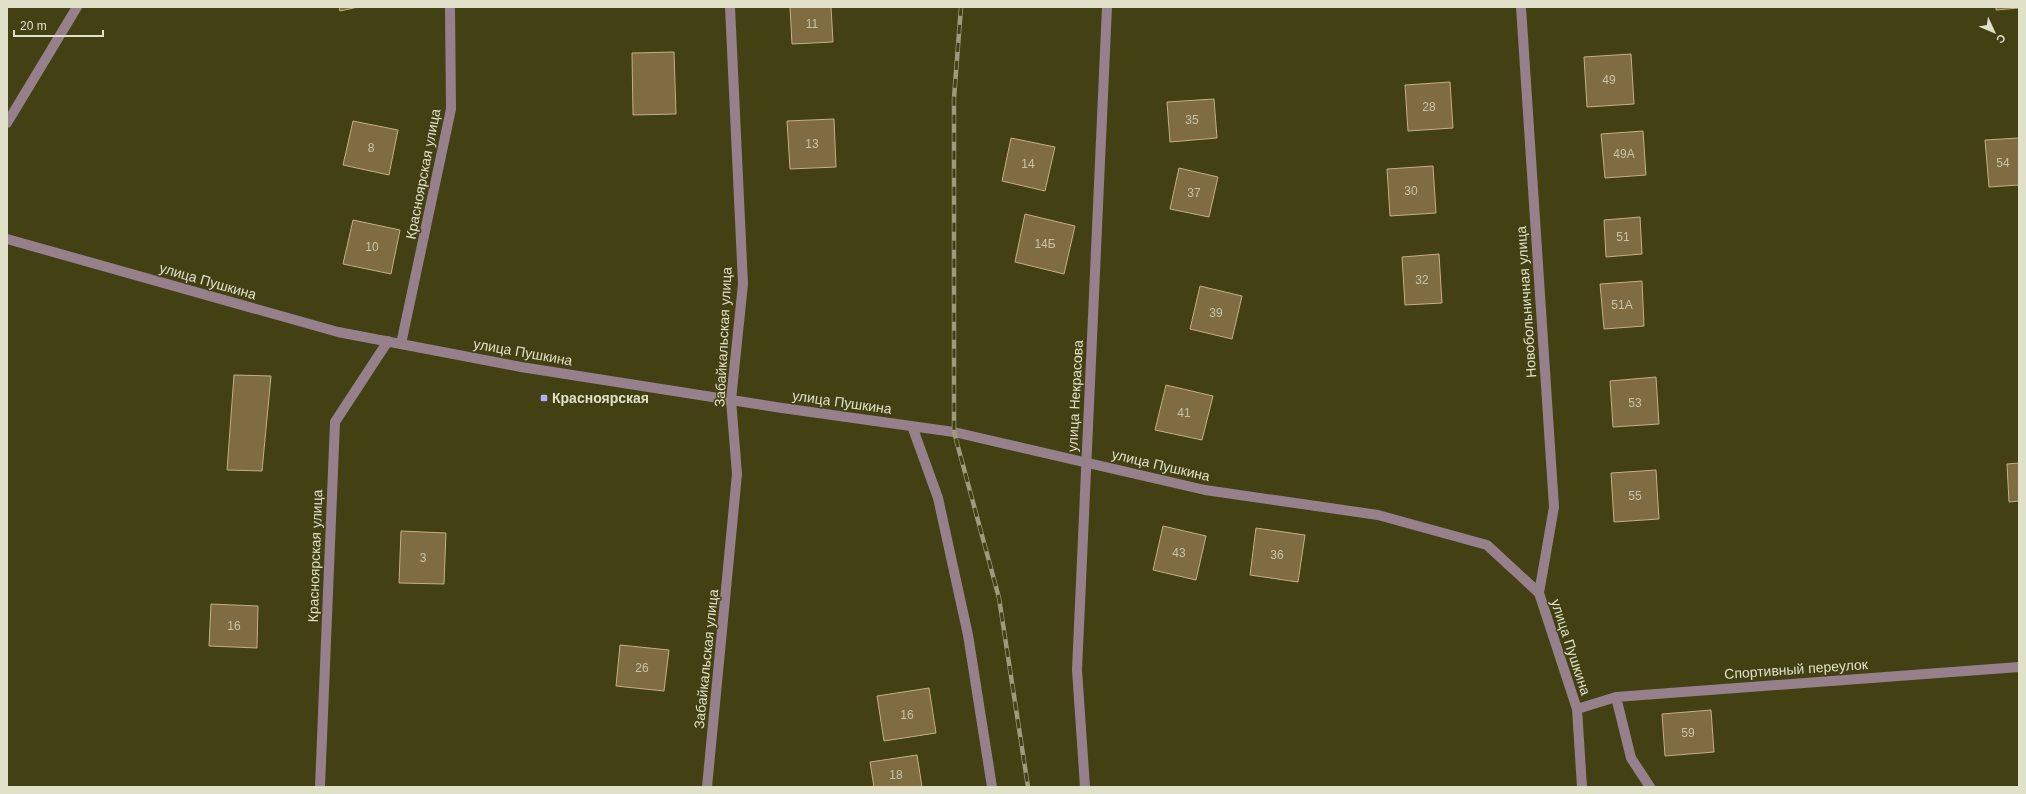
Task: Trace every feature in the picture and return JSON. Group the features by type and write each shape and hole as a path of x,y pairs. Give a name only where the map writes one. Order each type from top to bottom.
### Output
{"street":[{"path":"7,123 77,7"},
{"name":"Красноярская улица","path":"401,344 451,110 450,7"},
{"name":"Забайкальская улица","path":"707,787 737,474 731,400 742,284 730,7"},
{"name":"улица Некрасова","path":"1085,787 1077,670 1107,7"},
{"name":"Новобольничная улица","path":"1521,7 1554,507 1538,593"},
{"name":"улица Пушкина","path":"7,239 338,332 521,366 731,400 954,432 1205,490 1378,515 1487,545 1538,593 1577,709"},
{"name":"Красноярская улица","path":"320,787 335,422 388,342"},
{"path":"912,426 938,498 968,635 992,787"},
{"name":"Спортивный переулок","path":"1577,709 1616,697 2019,667"},
{"path":"1616,697 1630,758 1650,787"},
{"path":"1577,709 1582,787"}],"building":[{"path":"339,7 358,7 340,11"},
{"path":"790,7 831,7 833,42 792,44"},
{"path":"1996,7 2019,7 2019,8 1996,10"},
{"path":"674,52 676,114 633,115 632,53"},
{"path":"1631,54 1634,104 1587,107 1584,57"},
{"path":"1450,82 1453,128 1408,131 1405,85"},
{"path":"1214,99 1217,138 1170,142 1167,102"},
{"path":"834,119 836,167 790,169 787,121"},
{"path":"353,121 398,130 389,175 343,165"},
{"path":"1643,131 1646,175 1605,178 1601,134"},
{"path":"1011,138 1055,147 1045,191 1002,181"},
{"path":"2019,138 2019,185 1989,187 1985,140"},
{"path":"1433,166 1436,213 1390,216 1387,169"},
{"path":"1179,168 1218,177 1209,217 1170,209"},
{"path":"1025,214 1075,226 1064,274 1015,262"},
{"path":"1640,217 1642,254 1606,257 1604,220"},
{"path":"353,220 400,230 391,274 343,264"},
{"path":"1439,254 1442,303 1405,305 1402,257"},
{"path":"1642,281 1644,326 1604,329 1600,284"},
{"path":"1200,286 1242,296 1232,339 1190,329"},
{"path":"234,375 271,376 262,471 227,470"},
{"path":"1656,377 1659,424 1613,427 1610,381"},
{"path":"1166,385 1213,396 1202,440 1155,430"},
{"path":"2019,463 2019,501 2009,502 2007,464"},
{"path":"1656,470 1659,519 1614,522 1611,473"},
{"path":"1163,526 1206,536 1196,580 1153,570"},
{"path":"1256,528 1305,535 1298,582 1250,575"},
{"path":"401,531 446,533 444,584 399,583"},
{"path":"211,604 258,606 257,648 209,646"},
{"path":"620,645 669,650 664,691 616,686"},
{"path":"929,688 936,733 884,741 877,696"},
{"path":"1711,710 1714,752 1665,756 1662,714"},
{"path":"917,755 922,787 874,787 870,762"}],"railway":[{"path":"961,7 954,98 954,432 999,598 1028,787"}],"place":[{"name":"Красноярская","path":"544,398"}]}
